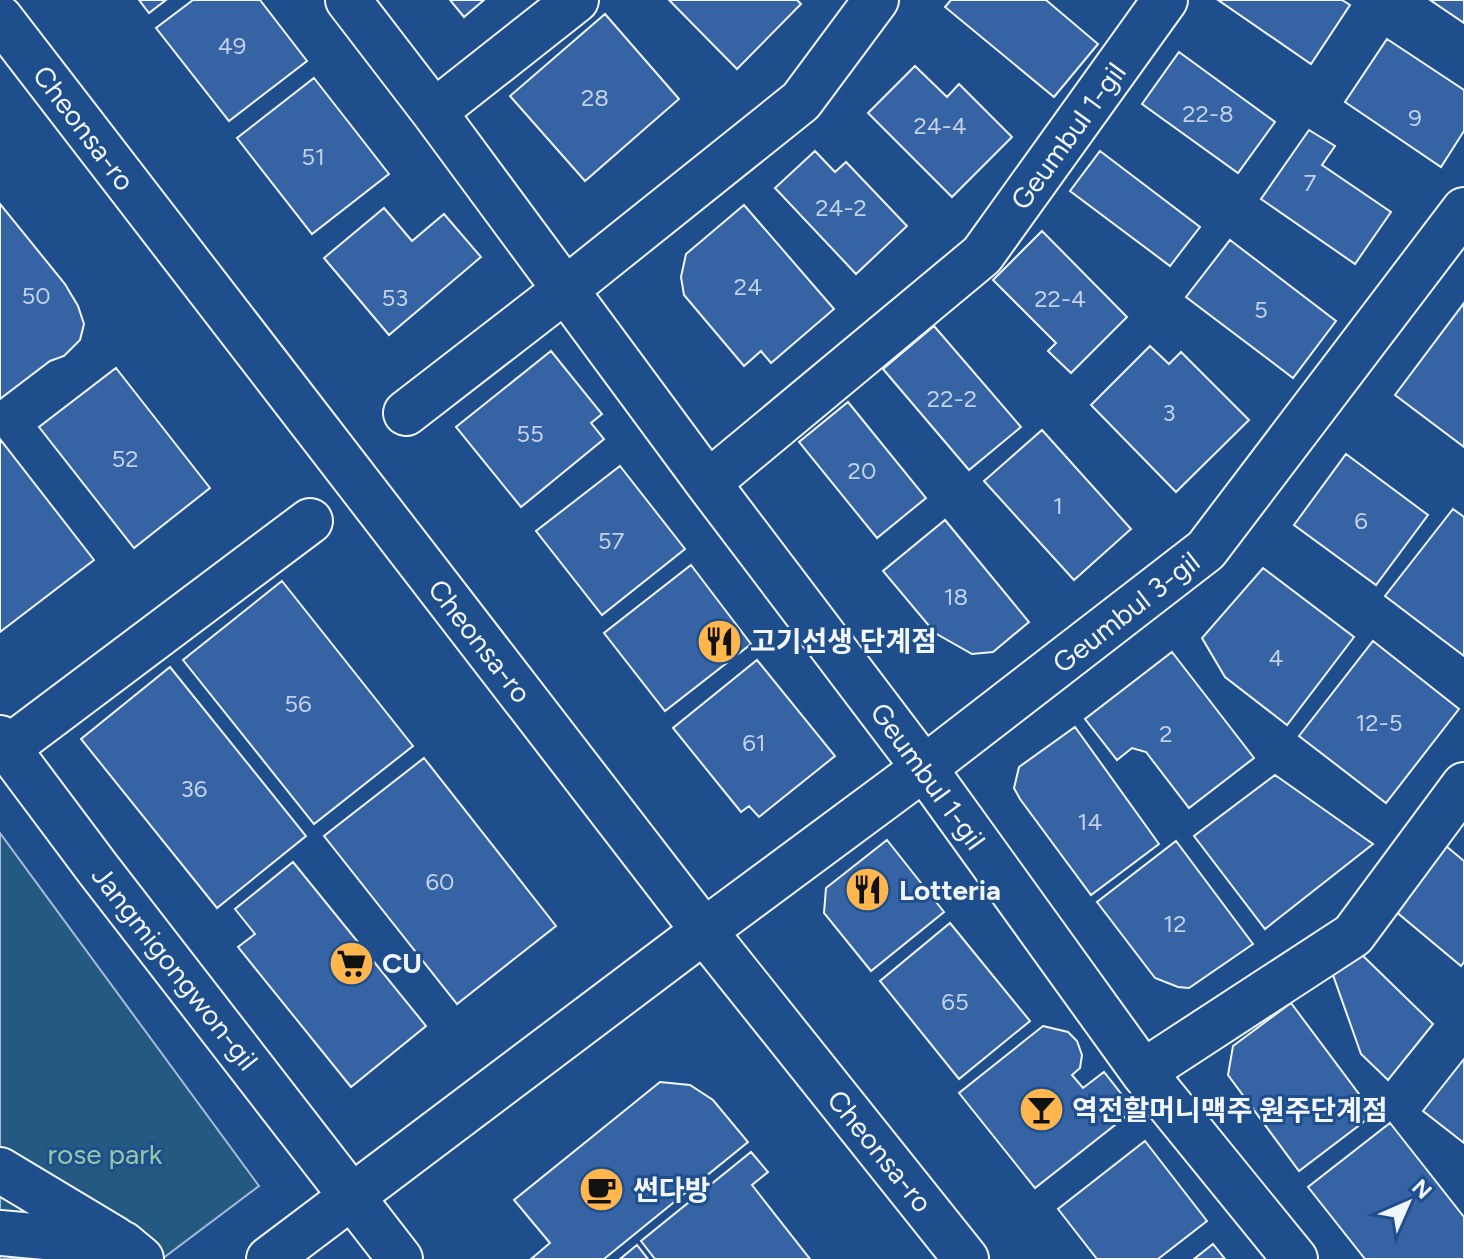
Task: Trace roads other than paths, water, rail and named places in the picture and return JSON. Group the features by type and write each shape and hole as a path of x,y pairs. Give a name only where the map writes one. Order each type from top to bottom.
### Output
{"street":[{"name":"Geumbul 1-gil","path":"348,0 924,768 1143,1072 1295,1259"},
{"path":"434,112 576,0"},
{"path":"406,413 801,101 876,0"},
{"name":"Geumbul 1-gil","path":"708,483 982,255 1165,0"},
{"name":"Cheonsa-ro","path":"0,18 704,931 966,1259"},
{"name":"Geumbul 3-gil","path":"704,931 924,768 1206,550 1464,210"},
{"path":"4,743 310,521"},
{"name":"Jangmigongwon-gil","path":"4,743 400,1259"},
{"path":"1143,1072 1353,935 1464,785"},
{"path":"269,1259 704,931"},
{"path":"0,1170 132,1252"},
{"path":"0,1233 132,1252"}],"place":[{"name":"고기선생 단계점","path":"719,641"},
{"name":"Lotteria","path":"868,890"},
{"name":"CU","path":"351,963"},
{"name":"역전할머니맥주 원주단계점","path":"1041,1110"},
{"name":"썬다방","path":"602,1190"}],"park label":[{"name":"rose park","path":"105,1154"}]}
